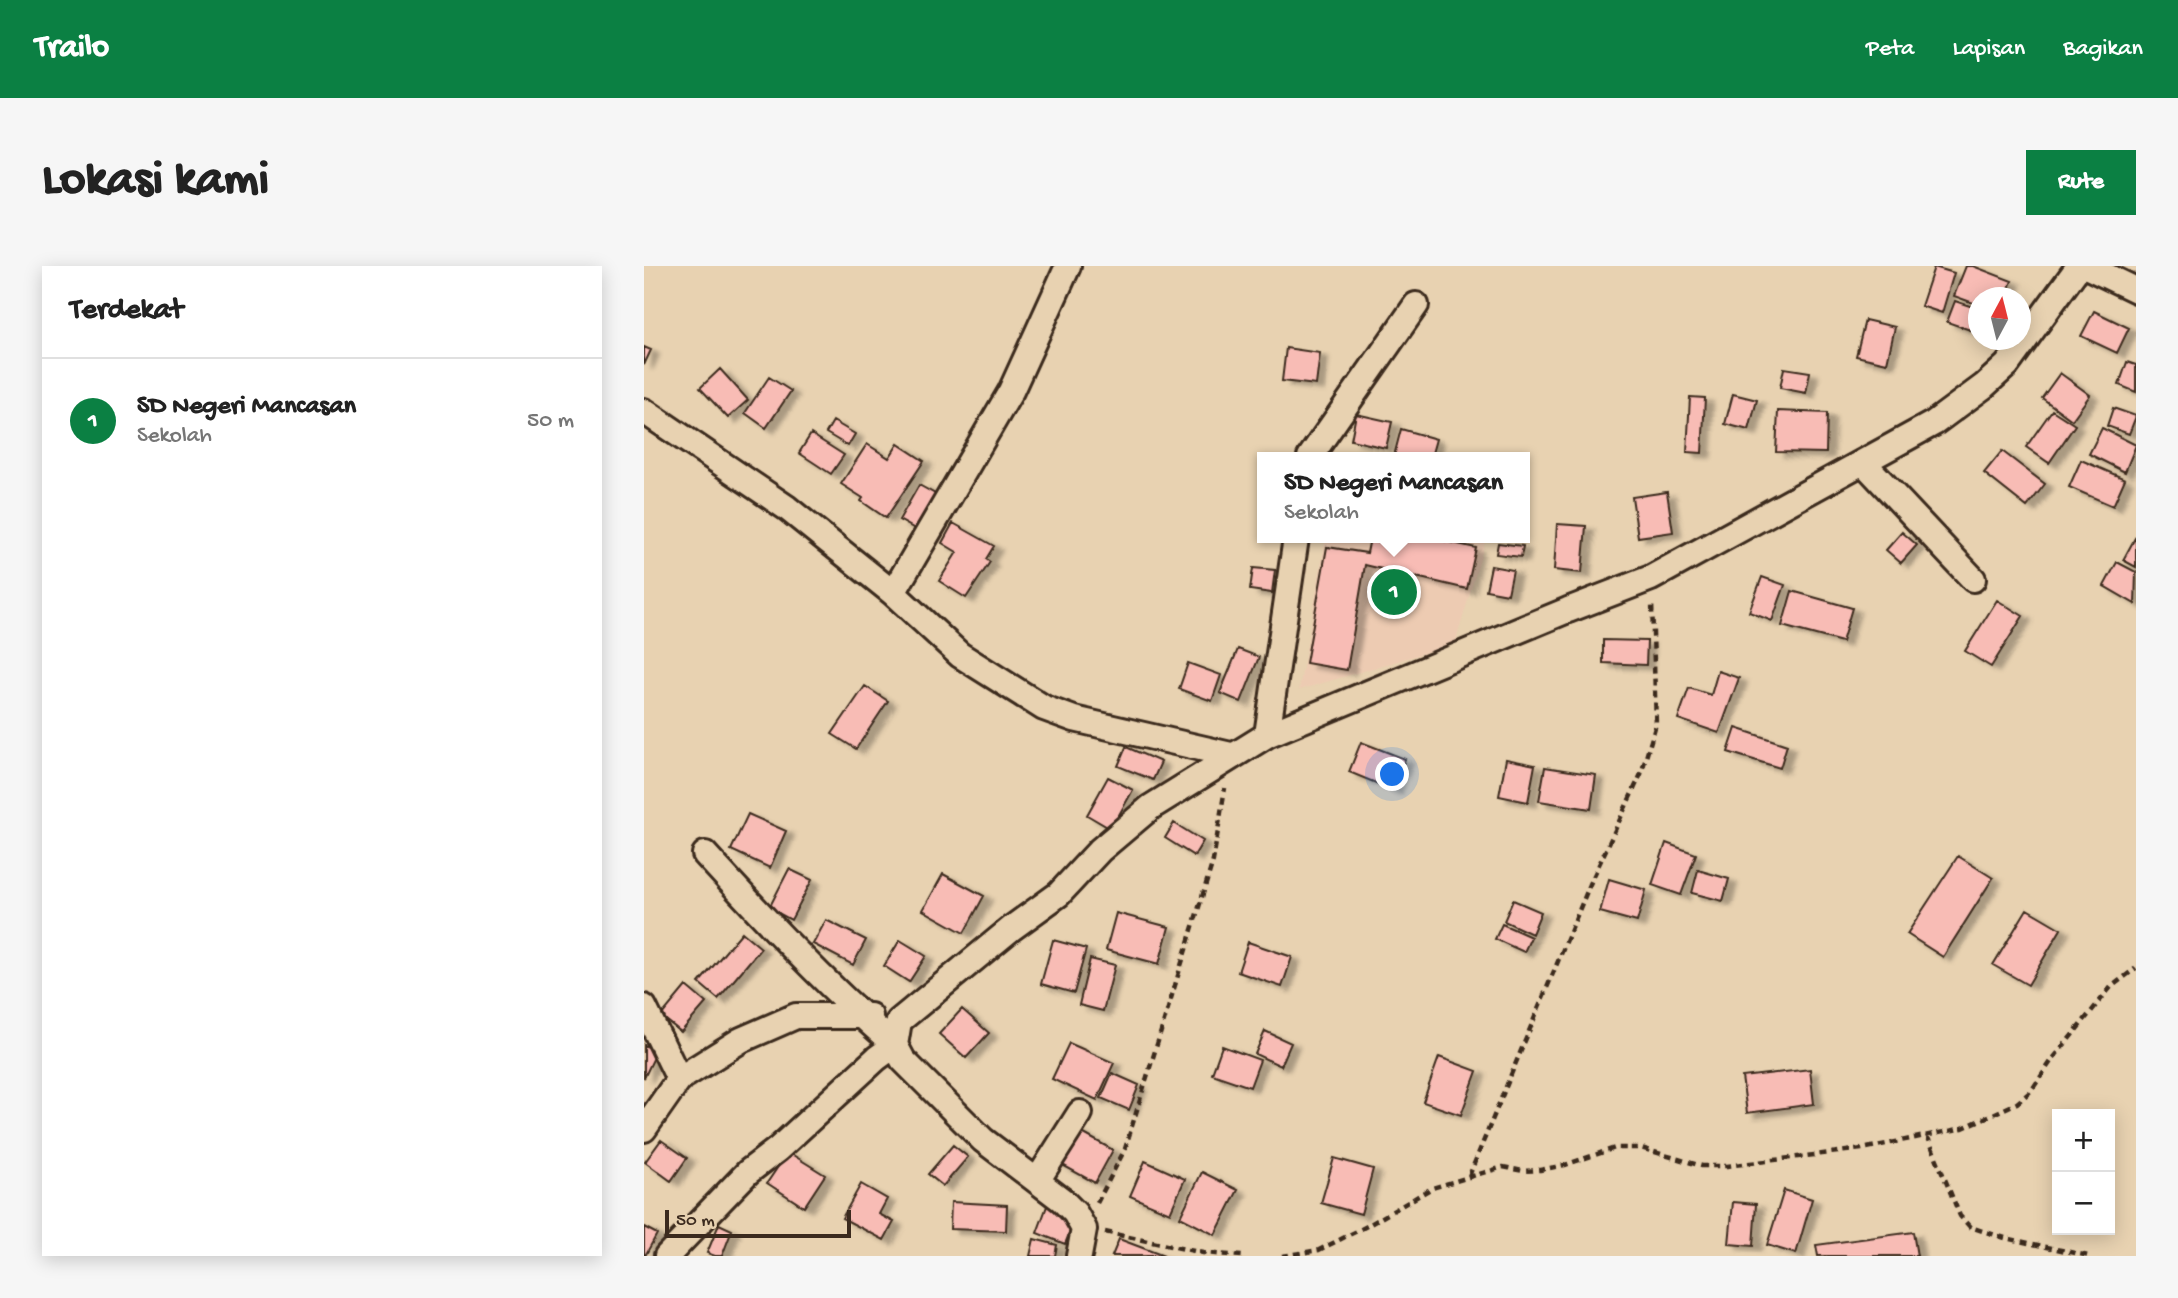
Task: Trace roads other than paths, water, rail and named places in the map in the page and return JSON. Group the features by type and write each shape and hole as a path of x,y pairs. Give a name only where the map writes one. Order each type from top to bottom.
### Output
{"street":[{"path":"893,593 1011,391 1068,266"},
{"path":"667,1256 748,1172 778,1149 877,1058 895,1045 900,1021 909,1012 1012,928 1059,894 1100,850 1151,807 1267,735 1651,578 1934,423 1984,386 2007,365 2078,266"},
{"path":"2086,266 2136,290"},
{"path":"1313,452 1416,305"},
{"path":"644,411 787,508 893,593 960,655 1044,709 1074,719 1231,755"},
{"path":"1863,462 1973,579"},
{"path":"1267,735 1295,543"},
{"path":"705,854 776,932 895,1045 903,1060 954,1113 983,1140 1062,1200 1075,1213 1084,1229 1079,1256"},
{"path":"644,1007 679,1079"},
{"path":"644,1129 679,1079 741,1040 796,1016 862,1016 909,1012"},
{"path":"1037,1181 1080,1113"}],"place":[{"name":"SD Negeri Mancasan","path":"1394,592"}]}
